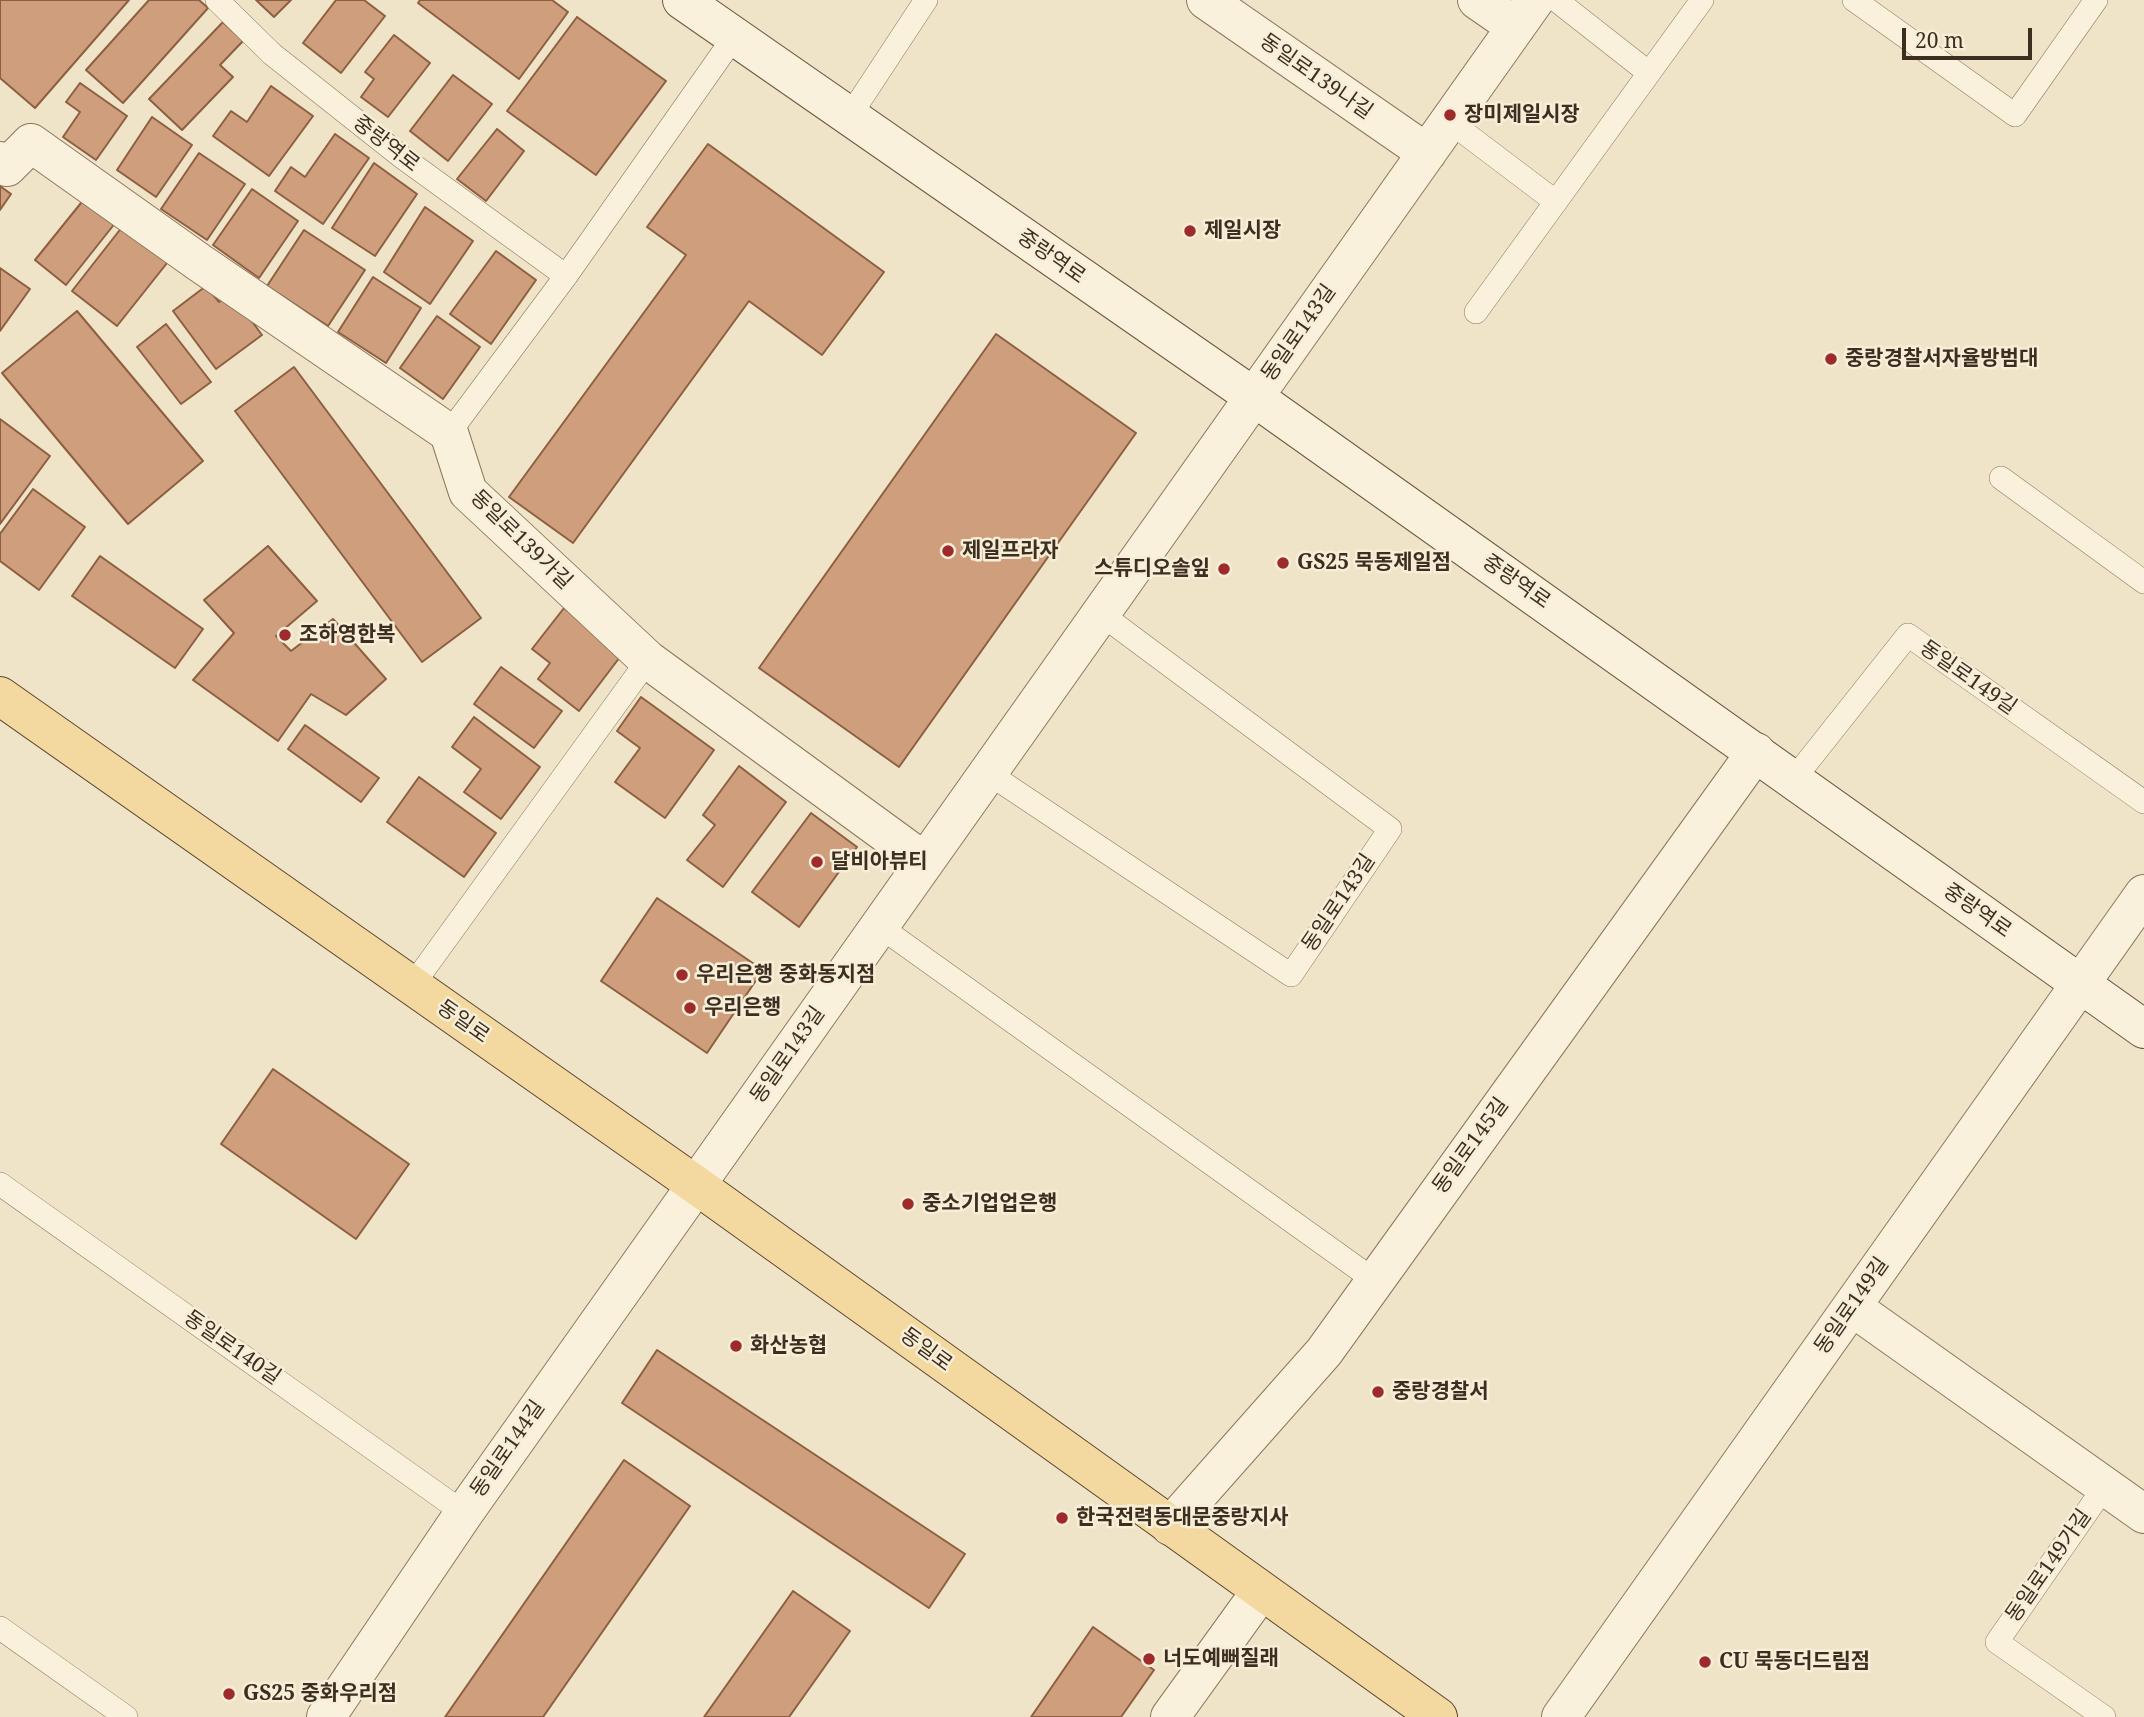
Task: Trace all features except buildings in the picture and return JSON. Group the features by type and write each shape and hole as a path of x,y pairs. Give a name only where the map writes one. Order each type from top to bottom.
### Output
{"main road":[{"name":"동일로","path":"0,696 696,1185 1261,1591 1420,1711"}],"street":[{"name":"중랑역로","path":"682,0 1254,397 2144,1029"},
{"name":"동일로139나길","path":"1206,0 1427,153"},
{"path":"1477,0 1525,13"},
{"name":"동일로143길","path":"696,1185 1525,13"},
{"path":"0,161 7,167 31,143 200,263 449,433"},
{"name":"동일로139가길","path":"449,433 468,492 648,660 925,862"},
{"name":"동일로145길","path":"1170,1526 1324,1352 1756,752"},
{"name":"동일로149길","path":"1561,1717 2144,894"},
{"name":"동일로144길","path":"326,1717 464,1513 696,1185"},
{"name":"동일로149가길","path":"1852,1307 2144,1514"},
{"path":"1170,1717 1261,1591"}],"lane":[{"name":"중랑역로","path":"217,0 272,54 380,140 566,276"},
{"path":"849,117 926,0"},
{"path":"1556,0 1650,73"},
{"path":"1476,312 1702,0"},
{"path":"1854,0 2015,115 2096,0"},
{"path":"449,433 566,276 734,37"},
{"path":"1449,121 1556,202"},
{"path":"2001,478 2144,582"},
{"name":"동일로143길","path":"988,773 1290,975 1390,830 1101,614"},
{"name":"동일로149길","path":"1793,780 1908,635 2144,802"},
{"path":"412,986 648,660"},
{"path":"879,926 1374,1280"},
{"name":"동일로140길","path":"0,1184 464,1513"},
{"name":"동일로149가길","path":"2104,1717 1997,1642 2105,1486"},
{"path":"0,1628 126,1717"}],"place":[{"name":"장미제일시장","path":"1450,115"},
{"name":"제일시장","path":"1190,231"},
{"name":"중랑경찰서자율방범대","path":"1831,359"},
{"name":"제일프라자","path":"948,551"},
{"name":"GS25 묵동제일점","path":"1283,563"},
{"name":"스튜디오솔잎","path":"1224,569"},
{"name":"조하영한복","path":"285,635"},
{"name":"달비아뷰티","path":"817,862"},
{"name":"우리은행 중화동지점","path":"682,975"},
{"name":"우리은행","path":"690,1008"},
{"name":"중소기업업은행","path":"908,1204"},
{"name":"화산농협","path":"736,1346"},
{"name":"중랑경찰서","path":"1378,1392"},
{"name":"한국전력동대문중랑지사","path":"1062,1518"},
{"name":"너도예뻐질래","path":"1149,1659"},
{"name":"CU 묵동더드림점","path":"1705,1662"},
{"name":"GS25 중화우리점","path":"229,1694"}]}
